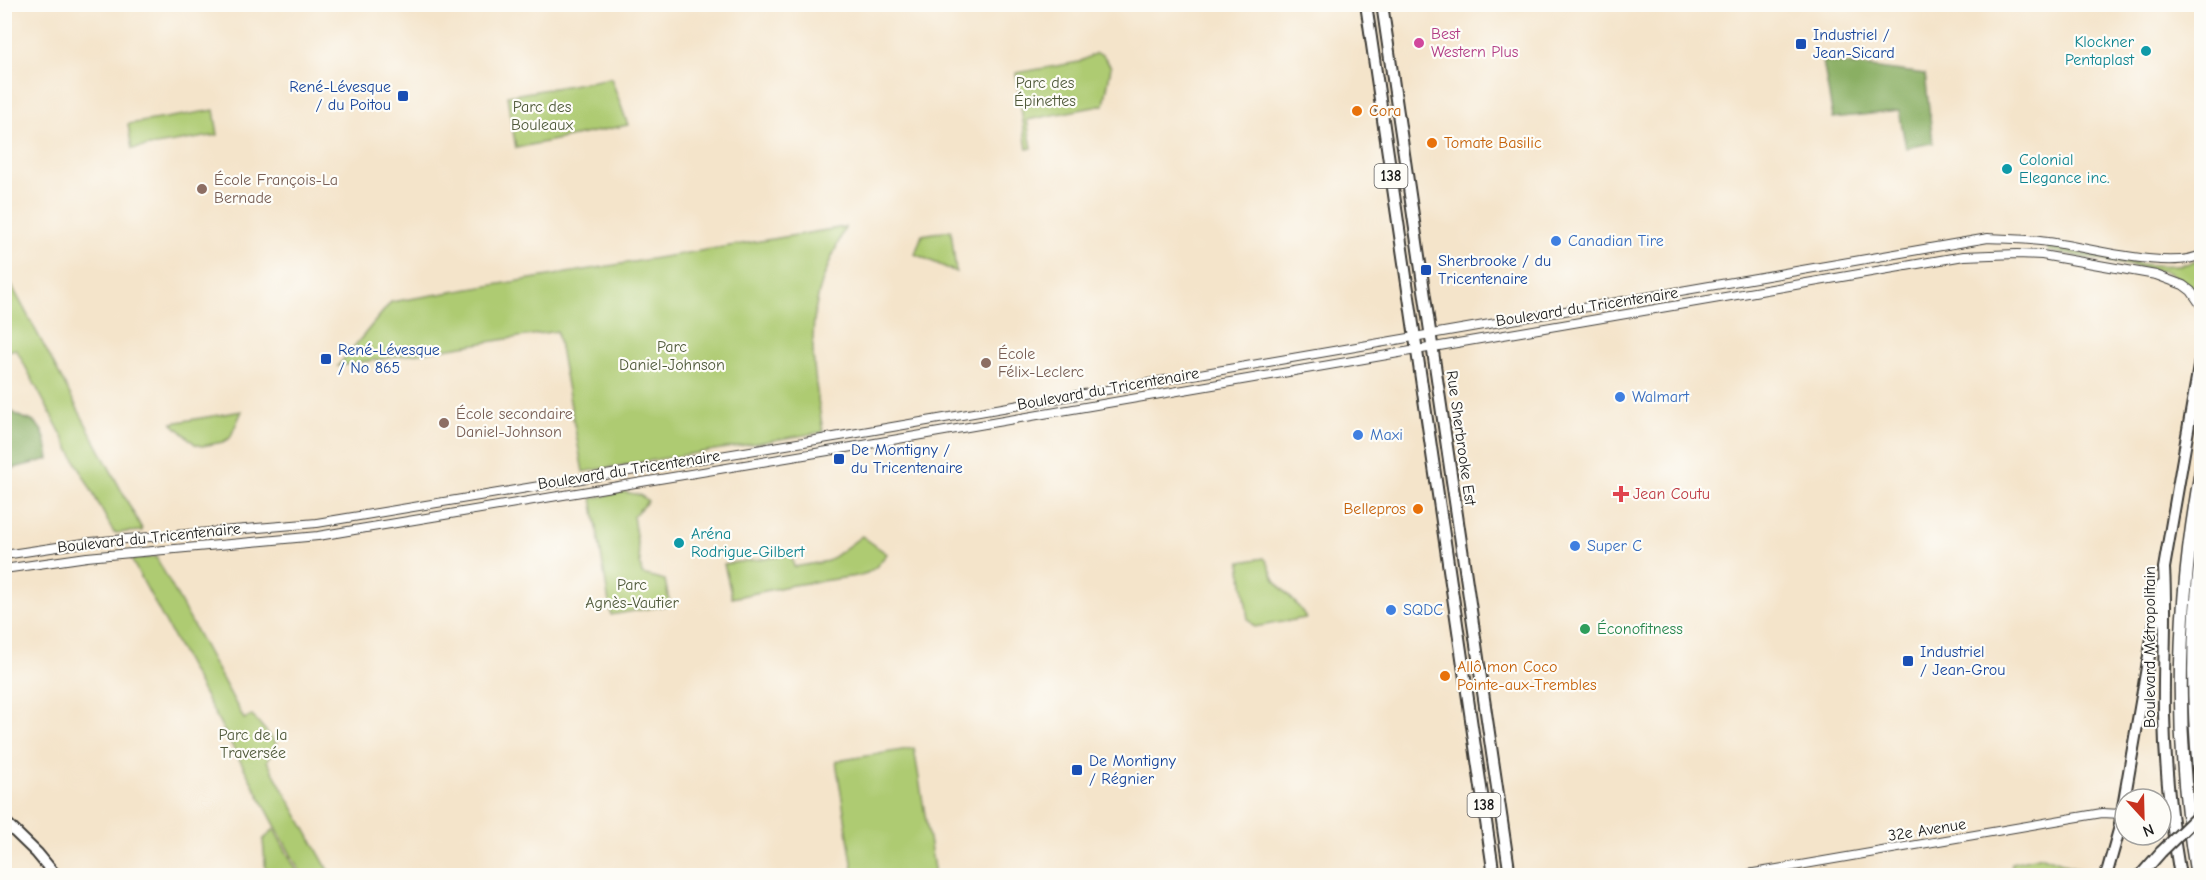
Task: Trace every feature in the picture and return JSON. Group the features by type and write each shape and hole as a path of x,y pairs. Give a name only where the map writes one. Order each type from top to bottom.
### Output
{"highway":[{"path":"2197,876 2182,764 2179,687 2186,568 2202,466"},
{"path":"2202,551 2196,615 2194,683 2196,748 2202,797"}],"main road":[{"name":"Rue Sherbrooke Est","path":"1366,4 1494,876"},
{"name":"Rue Sherbrooke Est","path":"1382,4 1510,876"},
{"path":"1382,115 1398,112"},
{"path":"1390,168 1406,167"},
{"name":"Boulevard Métropolitain","path":"2180,876 2171,815 2165,745 2164,568 2202,349"},
{"path":"1432,449 1449,460"},
{"path":"1445,534 1461,540"},
{"path":"2127,787 2164,568"},
{"path":"1467,694 1483,691"},
{"path":"1477,757 1493,756"},
{"path":"2140,876 2202,812"},
{"path":"4,822 37,853 56,876"},
{"path":"2106,876 2115,847"}],"street":[{"name":"Boulevard du Tricentenaire","path":"7,569 97,556 318,536 755,463 1416,342 1430,334 1988,238 2044,241 2168,261 2189,260 2202,254"},
{"path":"2042,255 2044,241"},
{"name":"Boulevard du Tricentenaire","path":"6,555 91,542 316,523 1416,342 1432,346 1964,256 2042,255 2169,278 2191,291 2202,307"},
{"path":"752,450 755,463"},
{"path":"700,459 701,472"},
{"path":"636,469 638,482"},
{"path":"412,507 413,520"},
{"path":"6,555 7,569"},
{"name":"32e Avenue","path":"1736,876 2102,813 2113,814"}],"green space":[{"name":"Parc des Épinettes","path":"1096,53 1103,55 1111,67 1104,105 1027,120 1032,148 1027,149 1016,73 1079,62"},
{"path":"1823,61 1925,74 1933,143 1906,148 1899,111 1833,118"},
{"name":"Parc des Bouleaux","path":"611,78 628,125 516,148 507,96"},
{"path":"214,110 218,135 132,149 128,124"},
{"name":"Parc Daniel-Johnson","path":"845,227 823,279 814,317 813,355 823,432 583,472 557,331 338,366 391,302"},
{"path":"951,230 956,272 915,254 922,235"},
{"path":"2048,247 2148,265 2187,264 2201,259 2201,299 2191,286 2167,272 2048,251"},
{"path":"5,273 142,531 114,533 16,349 8,351 5,345"},
{"path":"9,408 16,415 30,420 39,427 49,459 7,470 5,467 5,409"},
{"path":"242,411 230,438 223,442 202,446 195,444 172,423"},
{"name":"Parc Agnès-Vautier","path":"624,492 640,495 648,501 633,516 642,574 665,580 670,605 611,615 592,498"},
{"path":"862,536 887,554 876,567 867,573 732,598 724,564 791,555 794,567 828,561"},
{"name":"Parc de la Traversée","path":"156,557 244,719 252,715 277,744 267,761 331,875 302,875 131,559"},
{"path":"1264,558 1275,580 1306,618 1254,627 1248,619 1240,562"},
{"path":"914,748 935,875 854,875 836,761"},
{"path":"274,829 299,875 266,875 263,840"},
{"path":"2043,856 2094,875 2012,875 2011,863"}],"place":[{"name":"Best Western Plus","path":"1419,43"},
{"name":"Industriel / Jean-Sicard","path":"1801,44"},
{"name":"Klockner Pentaplast","path":"2146,51"},
{"name":"René-Lévesque / du Poitou","path":"403,96"},
{"name":"Cora","path":"1357,111"},
{"name":"Tomate Basilic","path":"1432,143"},
{"name":"Colonial Elegance inc.","path":"2007,169"},
{"name":"École François-La Bernade","path":"202,189"},
{"name":"Canadian Tire","path":"1556,241"},
{"name":"Sherbrooke / du Tricentenaire","path":"1426,270"},
{"name":"René-Lévesque / No 865","path":"326,359"},
{"name":"École Félix-Leclerc","path":"986,363"},
{"name":"Walmart","path":"1620,397"},
{"name":"École secondaire Daniel-Johnson","path":"444,423"},
{"name":"Maxi","path":"1358,435"},
{"name":"De Montigny / du Tricentenaire","path":"839,459"},
{"name":"Jean Coutu","path":"1621,494"},
{"name":"Bellepros","path":"1418,509"},
{"name":"Aréna Rodrigue-Gilbert","path":"679,543"},
{"name":"Super C","path":"1575,546"},
{"name":"SQDC","path":"1391,610"},
{"name":"Éconofitness","path":"1585,629"},
{"name":"Industriel / Jean-Grou","path":"1908,661"},
{"name":"Allô mon Coco Pointe-aux-Trembles","path":"1445,676"},
{"name":"De Montigny / Régnier","path":"1077,770"}]}
